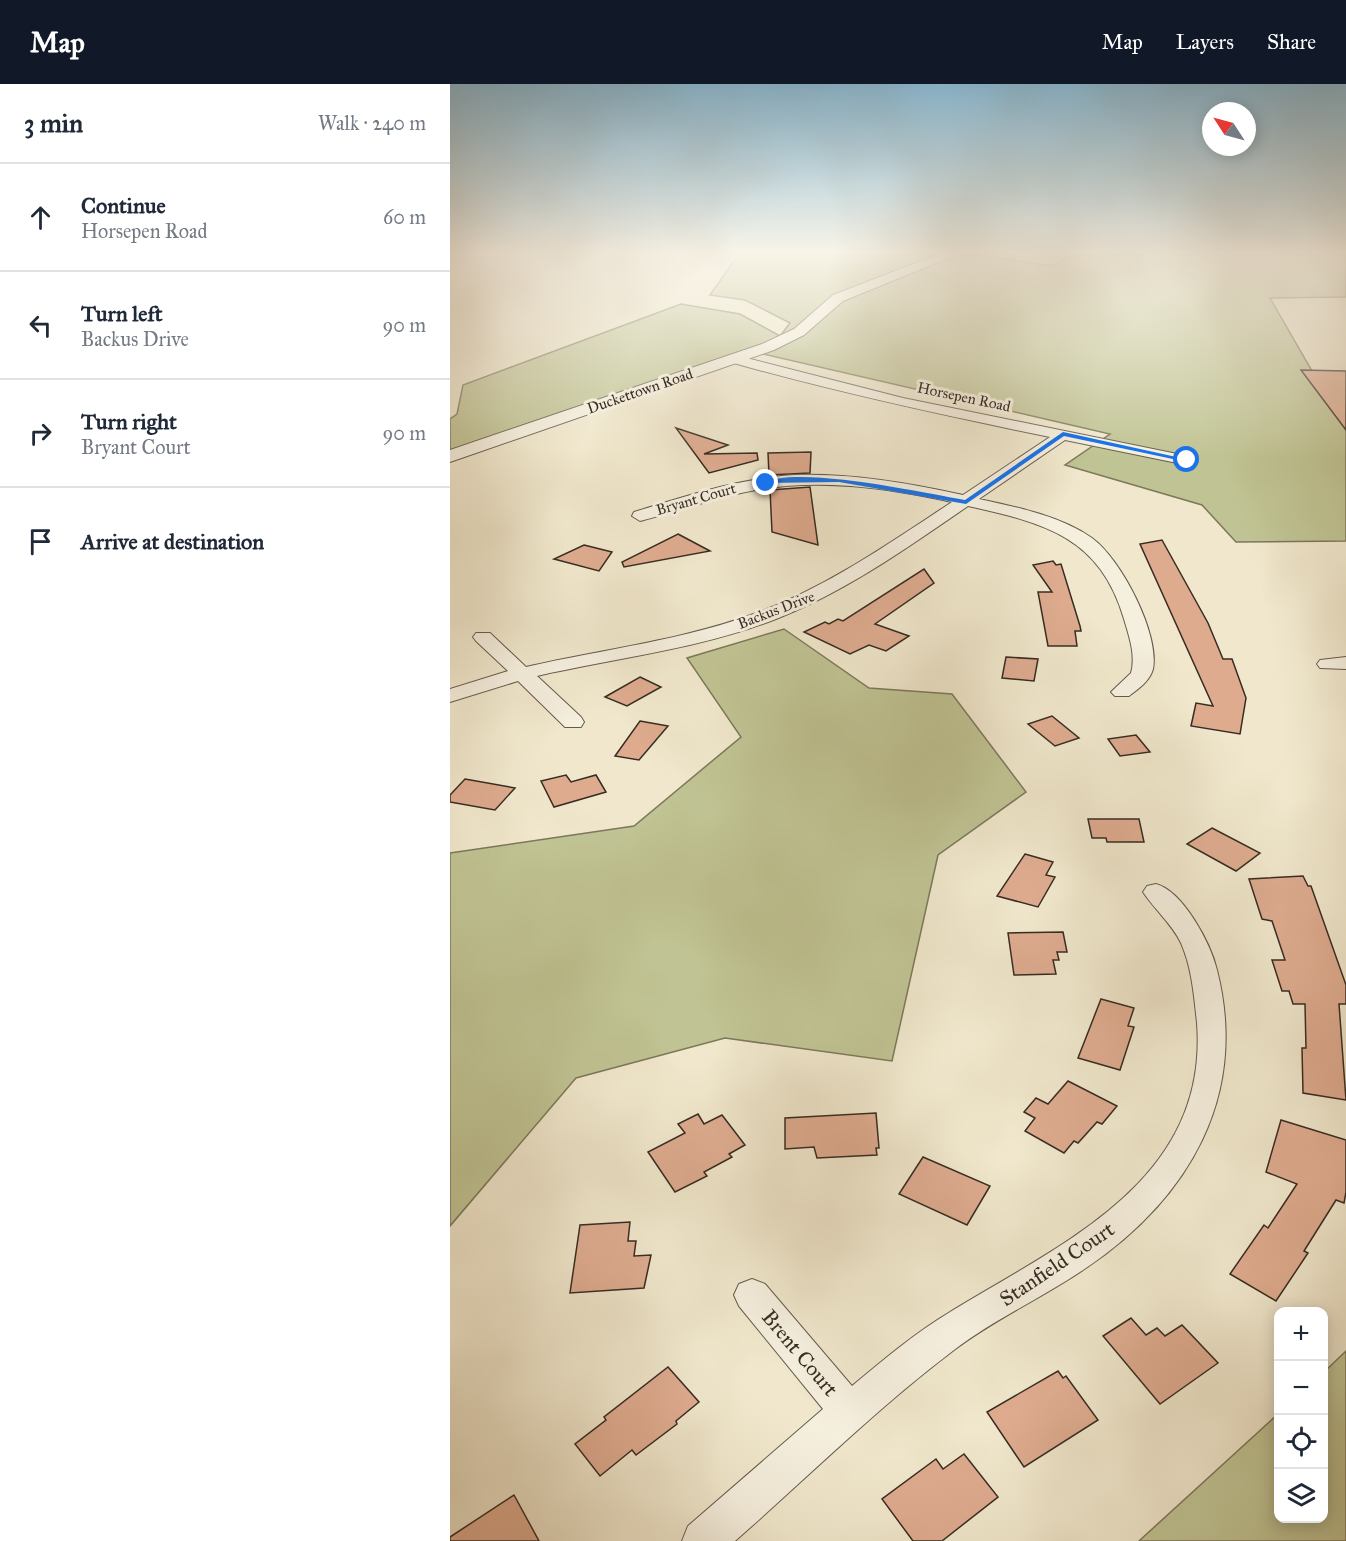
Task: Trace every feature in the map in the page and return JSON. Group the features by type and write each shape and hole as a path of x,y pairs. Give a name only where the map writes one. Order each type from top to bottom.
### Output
{"street":[{"name":"Duckettown Road","path":"450,456 735,359 794,335 808,322"},
{"name":"Horsepen Road","path":"735,359 827,384 1187,460"},
{"name":"Backus Drive","path":"450,696 520,673 676,642 789,608 820,593 966,502 1063,434"},
{"name":"Bryant Court","path":"640,516 744,486 796,480 869,484 966,502 1035,518 1068,531 1097,551 1125,590 1136,627 1143,663 1141,673 1122,692"},
{"path":"483,637 573,722"},
{"name":"Stanfield Court","path":"703,1541 849,1411 948,1333 1047,1276 1094,1244 1133,1209 1166,1173 1194,1132 1209,1092 1213,1055 1213,1020 1204,967 1194,941 1156,892"},
{"name":"Brent Court","path":"752,1294 849,1411"}],"green space":[{"path":"633,322 755,322 780,336 790,323 788,322 1284,322 1346,430 1346,541 1236,542 1202,505 1065,465 1110,434 746,350 450,451 450,419 457,414 463,385"},
{"path":"784,629 869,688 952,694 1026,792 938,855 892,1061 725,1038 576,1078 450,1226 450,853 634,826 741,737 687,658"},
{"path":"1346,1351 1346,1541 1139,1541 1274,1418 1274,1523 1328,1523 1328,1368"}],"building":[{"path":"1301,370 1346,371 1346,430"},
{"path":"676,428 728,445 704,454 757,453 758,460 709,473"},
{"path":"811,452 810,473 769,475 768,453"},
{"path":"810,487 818,545 772,532 770,490"},
{"path":"678,534 710,551 624,567 622,562"},
{"path":"1162,540 1208,623 1223,659 1232,659 1246,698 1240,734 1191,726 1196,703 1213,706 1140,544"},
{"path":"584,545 612,552 599,571 554,559"},
{"path":"1053,561 1056,565 1061,564 1080,626 1081,631 1075,631 1077,646 1048,646 1038,592 1052,592 1033,565"},
{"path":"924,569 934,583 875,624 909,636 886,651 869,645 850,654 804,632 825,622 829,624 838,619 843,621"},
{"path":"1006,657 1038,659 1034,681 1002,678"},
{"path":"640,677 661,687 627,706 605,697"},
{"path":"1052,716 1079,738 1055,746 1028,724"},
{"path":"640,721 668,726 639,760 615,756"},
{"path":"1136,735 1150,752 1120,756 1108,739"},
{"path":"566,775 571,782 596,775 606,792 554,807 541,781"},
{"path":"465,779 515,788 495,810 450,802 450,795"},
{"path":"1088,819 1139,819 1144,842 1107,842 1106,838 1092,838"},
{"path":"1212,828 1260,853 1236,871 1187,844"},
{"path":"1025,854 1053,862 1046,875 1055,877 1038,907 997,896"},
{"path":"1303,876 1308,886 1311,886 1346,985 1346,1004 1339,1004 1346,1100 1303,1093 1302,1048 1306,1048 1305,1004 1293,1004 1289,991 1282,991 1272,960 1285,960 1272,921 1262,919 1249,879"},
{"path":"1063,932 1067,952 1057,952 1059,960 1053,960 1056,974 1014,975 1008,933"},
{"path":"1101,999 1134,1008 1128,1026 1134,1027 1120,1070 1078,1058"},
{"path":"1068,1081 1117,1106 1102,1124 1097,1122 1078,1143 1074,1141 1064,1153 1025,1131 1035,1118 1024,1112 1036,1098 1048,1104"},
{"path":"876,1113 879,1148 876,1148 877,1155 817,1158 814,1147 785,1149 785,1118"},
{"path":"698,1114 704,1124 722,1115 745,1145 729,1154 732,1157 704,1172 707,1176 675,1192 648,1152 685,1133 678,1124"},
{"path":"1281,1120 1346,1140 1346,1192 1344,1203 1336,1200 1304,1251 1308,1253 1276,1301 1230,1274 1264,1225 1268,1228 1297,1184 1266,1172"},
{"path":"923,1157 990,1186 967,1225 899,1194"},
{"path":"630,1222 628,1241 636,1241 634,1256 651,1255 644,1288 570,1293 580,1225"},
{"path":"1131,1318 1146,1335 1157,1328 1165,1336 1182,1325 1218,1363 1160,1404 1103,1336"},
{"path":"668,1367 699,1402 676,1421 677,1424 636,1455 632,1450 600,1476 575,1444 606,1420 604,1417"},
{"path":"1058,1371 1063,1378 1066,1376 1098,1420 1024,1467 987,1412"},
{"path":"964,1454 998,1497 942,1541 913,1541 882,1499 936,1459 943,1469"},
{"path":"514,1495 539,1541 450,1541 450,1537"}],"route":[{"path":"766,483 819,479 839,480 966,502 1063,434 1187,460"}]}
